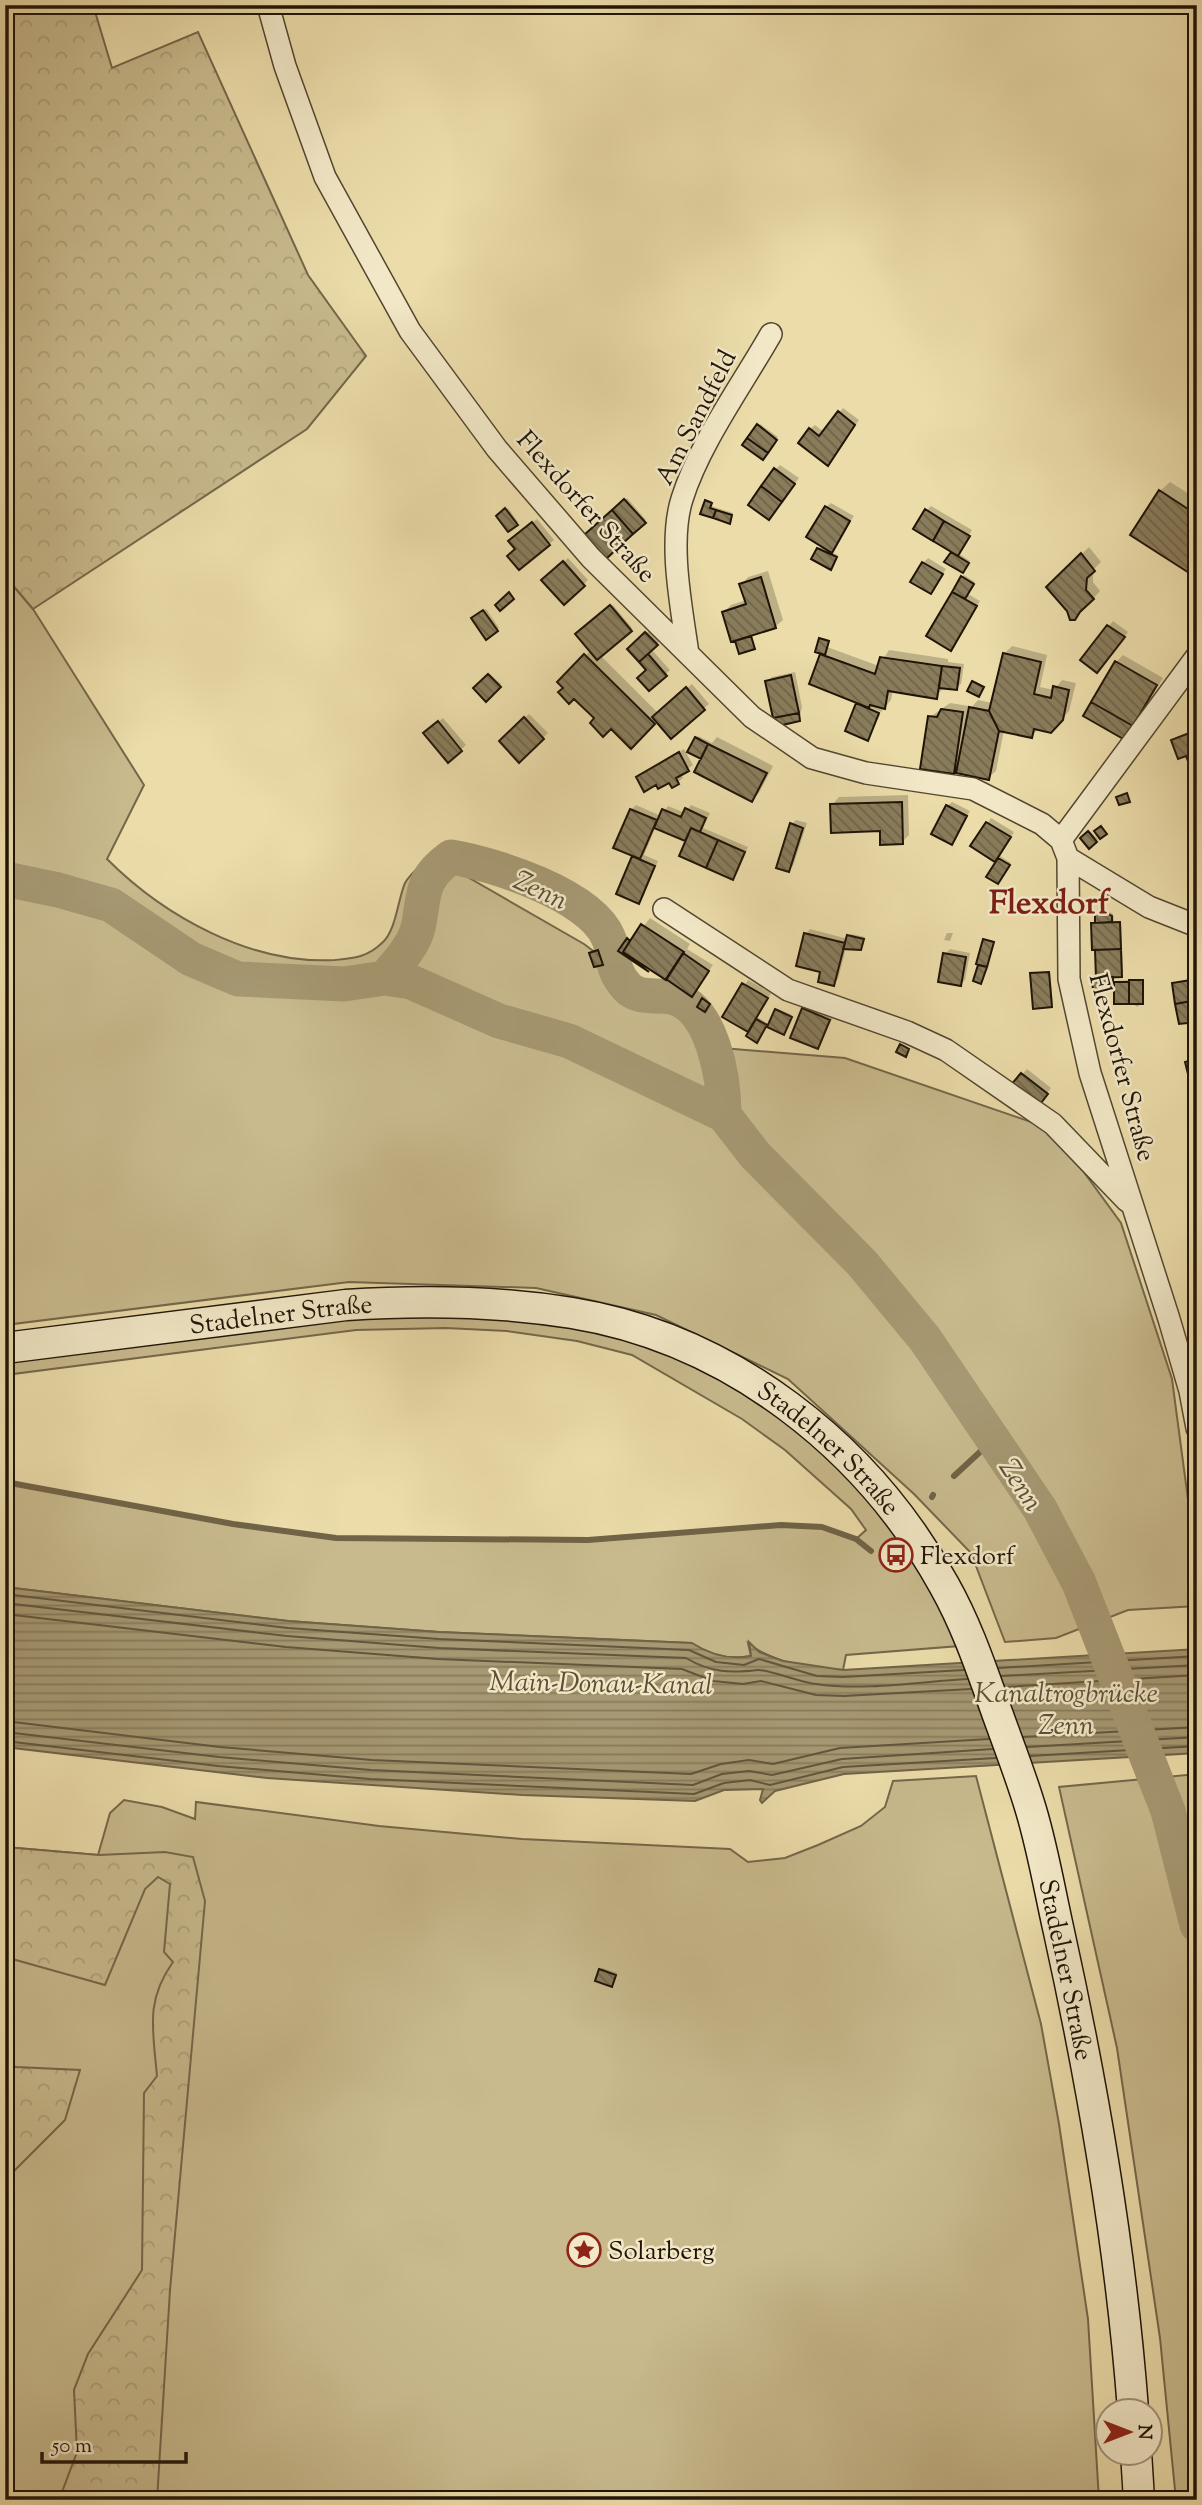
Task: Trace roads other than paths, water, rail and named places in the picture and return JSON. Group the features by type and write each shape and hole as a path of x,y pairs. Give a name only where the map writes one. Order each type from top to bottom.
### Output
{"main road":[{"name":"Stadelner Straße","path":"5,1348 346,1306 400,1302 516,1306 576,1314 653,1335 701,1353 740,1374 797,1412 851,1458 899,1514 946,1588 973,1646 1032,1812 1092,2081 1125,2303 1132,2396"},
{"path":"1137,2466 1139,2500"}],"street":[{"name":"Flexdorfer Straße","path":"268,5 285,66 325,177 410,331 497,449 590,558 752,717 812,758 866,773 973,789 1042,824 1065,849 1149,907 1197,926"},
{"name":"Am Sandfeld","path":"688,654 676,561 681,501 706,448 771,334"},
{"path":"1065,849 1197,656"},
{"name":"Flexdorfer Straße","path":"1065,849 1069,979 1090,1073 1190,1391 1197,1428"},
{"name":"Flexdorfer Straße","path":"664,909 788,990 907,1031 946,1050 1053,1124 1131,1206"}],"water":[{"path":"5,1587 288,1621 439,1632 692,1643 728,1657 751,1656 749,1642 759,1652 783,1661 843,1670 1197,1649 1197,1753 844,1774 775,1791 762,1803 760,1800 763,1789 724,1790 695,1801 522,1795 267,1778 5,1747"}],"waterway":[{"name":"Zenn","path":"385,978 416,935 425,889 433,873 441,865 451,857 515,874 562,895 598,922 608,937 617,973 631,990 641,995 671,997 685,1003 697,1014 706,1029 718,1064 724,1115"},
{"name":"Zenn","path":"5,879 111,905 191,959 238,979 344,984 385,978 411,982 499,1021 569,1041 724,1115 755,1155 862,1263 925,1339 1040,1509 1079,1583 1168,1811 1197,1925"},
{"path":"954,1476 994,1439"},
{"path":"5,1482 233,1524 336,1538 588,1540 781,1525 822,1527 856,1539 871,1551"}],"place":[{"name":"Flexdorf","path":"896,1555"},
{"name":"Solarberg","path":"584,2250"}],"district":[{"name":"Flexdorf","path":"1049,901"}],"water label":[{"name":"Main-Donau-Kanal","path":"601,1682"},
{"name":"Kanaltrogbrücke Zenn","path":"1066,1708"}]}
